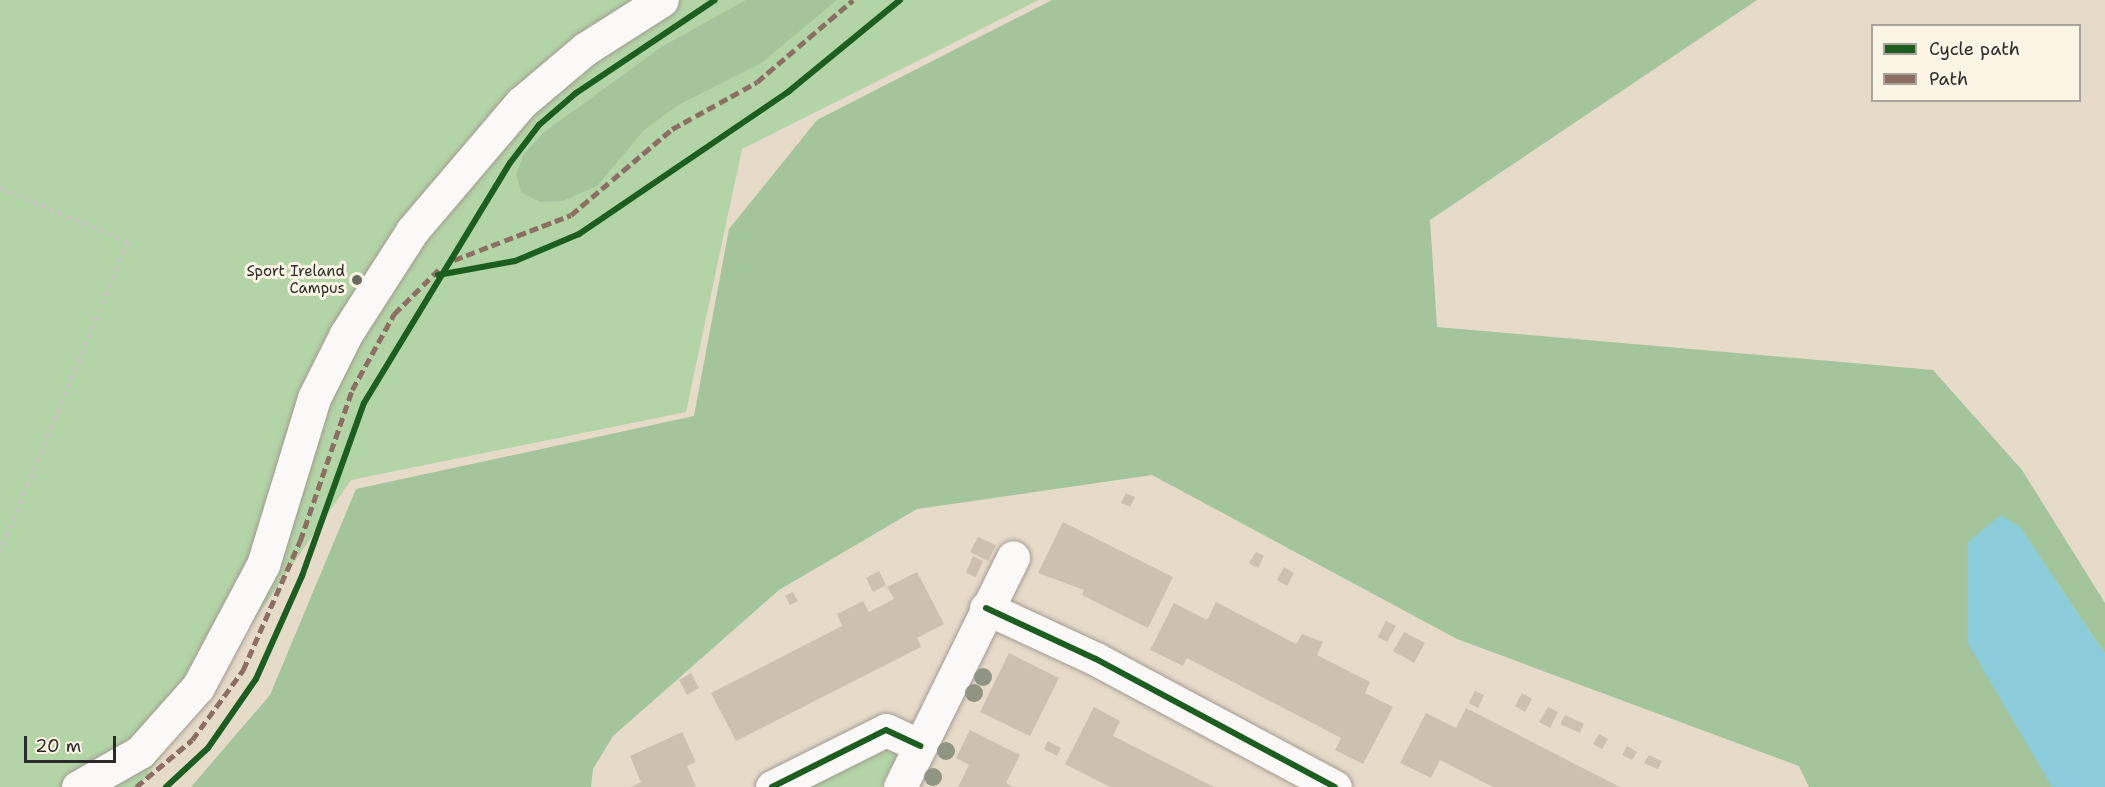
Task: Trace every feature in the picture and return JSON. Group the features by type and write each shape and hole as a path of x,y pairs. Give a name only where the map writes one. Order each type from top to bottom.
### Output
{"street":[{"path":"78,787 140,752 198,687 263,565 314,398 340,344 444,188 521,103 585,49 662,0"},
{"path":"900,787 1013,557"},
{"path":"986,608 1096,659 1335,787"},
{"path":"772,787 885,730 920,746"}],"path":[{"path":"0,188 128,242 0,552"}],"green space":[{"name":"Sport Ireland Campus","path":"0,0 1039,0 742,149 686,412 351,480 139,787 0,787"},
{"path":"746,0 837,0 761,63 678,105 644,130 597,186 563,201 540,202 521,192 516,174 524,154 543,133 663,46"},
{"path":"1052,0 1757,0 1430,220 1437,327 1933,370 2022,470 2105,603 2105,654 2021,529 2052,787 1809,787 1799,766 1457,639 1152,475 917,509 779,590 613,736 593,769 591,787 191,787 270,695 356,489 694,416 729,229 817,120"},
{"path":"877,742 899,752 881,787 787,787"}],"water":[{"path":"2001,515 2021,528 2105,654 2105,787 2052,787 1967,642 1967,543"}],"building":[{"path":"1126,493 1135,497 1130,507 1121,503"},
{"path":"1063,522 1173,577 1148,628 1082,595 1084,590 1038,573"},
{"path":"978,537 996,545 988,561 970,552"},
{"path":"1256,552 1264,556 1258,568 1249,563"},
{"path":"973,556 983,561 976,577 966,573"},
{"path":"1284,567 1294,573 1287,586 1277,580"},
{"path":"879,571 886,585 873,592 866,578"},
{"path":"917,572 944,624 917,638 921,647 736,741 711,693 842,626 837,614 863,601 869,612 894,599 887,587"},
{"path":"793,592 798,601 790,605 785,596"},
{"path":"1216,602 1296,644 1302,634 1323,642 1317,655 1370,682 1365,693 1393,707 1363,764 1335,750 1341,738 1187,658 1183,666 1150,650 1174,603 1207,620"},
{"path":"1386,621 1396,626 1387,642 1378,637"},
{"path":"1404,632 1425,643 1414,663 1393,651"},
{"path":"1009,653 1059,678 1030,736 980,712"},
{"path":"691,673 699,688 687,695 679,680"},
{"path":"1475,691 1484,695 1478,708 1469,703"},
{"path":"1522,693 1532,699 1525,712 1515,706"},
{"path":"1094,707 1120,721 1113,736 1214,787 1110,787 1065,764"},
{"path":"1548,707 1558,712 1550,728 1539,722"},
{"path":"1466,708 1620,787 1493,787 1440,760 1431,778 1400,763 1426,713 1456,728"},
{"path":"1565,715 1584,724 1580,733 1560,724"},
{"path":"970,730 1020,755 1006,783 1013,787 958,787 969,765 956,758"},
{"path":"682,732 696,762 687,766 696,787 631,787 641,782 630,756"},
{"path":"1599,734 1608,739 1602,749 1593,744"},
{"path":"1048,741 1061,748 1057,756 1044,749"},
{"path":"1627,746 1637,752 1632,760 1622,755"},
{"path":"1649,755 1662,761 1658,769 1644,763"}],"marked path":[{"path":"454,260 571,215 672,129 757,82 853,0"},
{"path":"136,787 192,740 243,670 300,541 352,390 394,314 439,269"}],"cycle path":[{"path":"166,787 208,748 256,679 302,576 364,403 510,163 539,125 576,93 715,0"},
{"path":"438,275 515,261 579,234 788,92 900,0"},
{"path":"986,608 1096,659 1335,787"},
{"path":"772,787 886,730 920,746"}],"place":[{"name":"Sport Ireland Campus","path":"357,280"}]}
